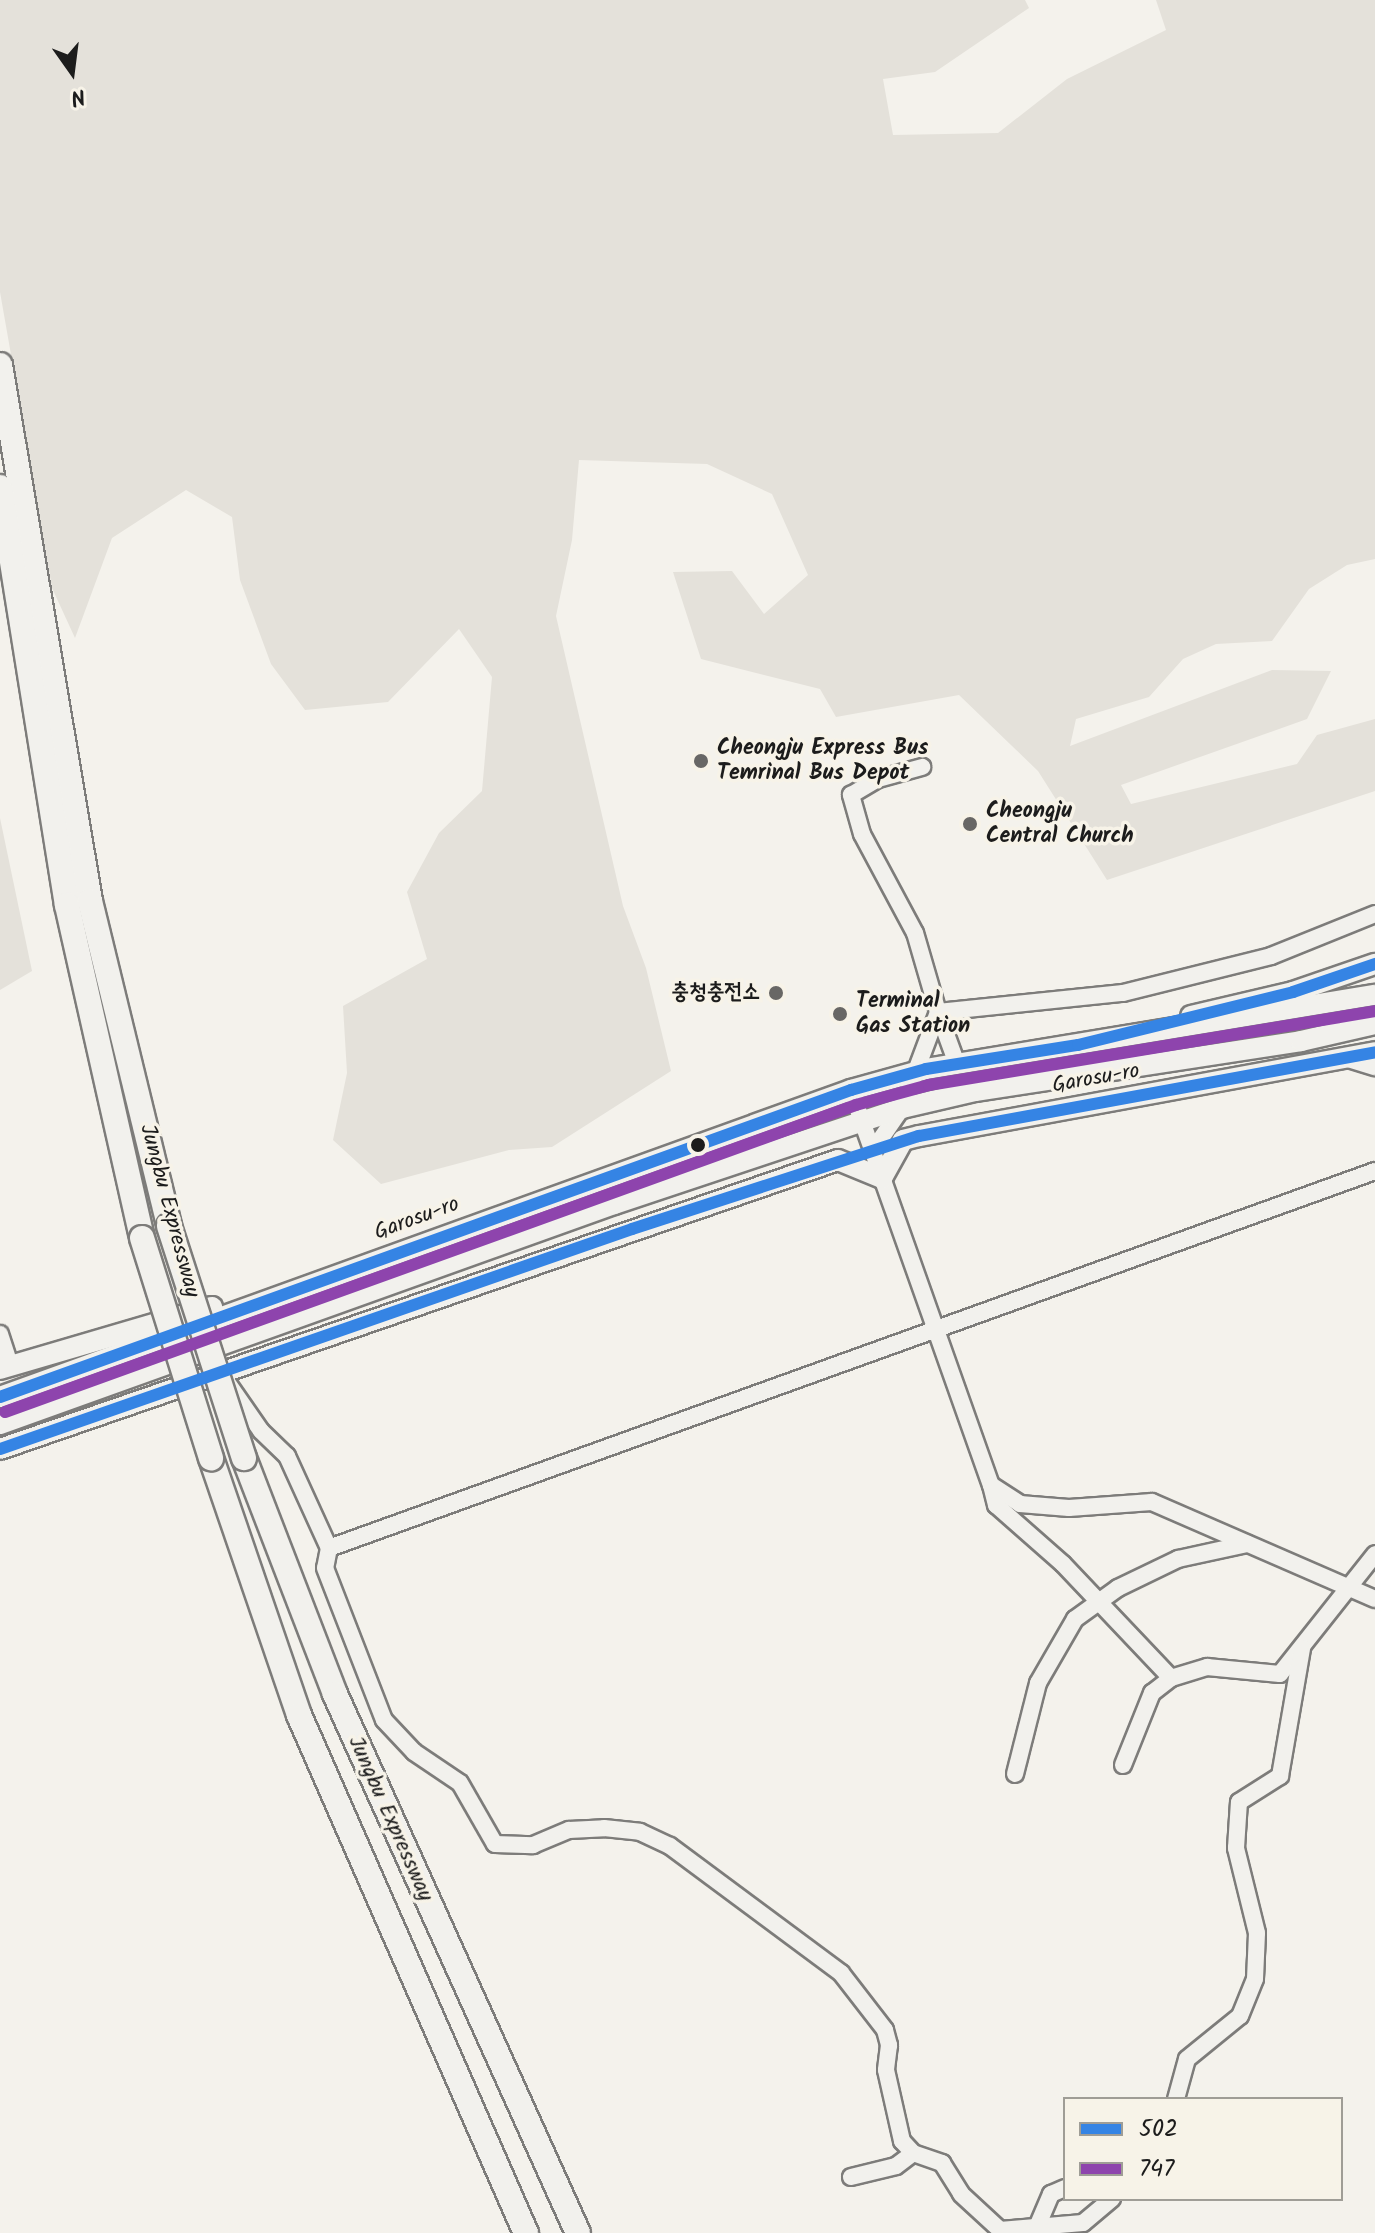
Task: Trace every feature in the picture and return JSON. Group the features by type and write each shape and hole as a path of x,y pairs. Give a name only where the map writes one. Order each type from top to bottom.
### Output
{"highway":[{"name":"Jungbu Expressway","path":"0,365 90,901 169,1226 244,1458 335,1694 578,2233"},
{"name":"Jungbu Expressway","path":"0,487 67,905 142,1238 211,1458 299,1715 526,2233"}],"main road":[{"name":"Garosu-ro","path":"1078,1045 1293,992 1375,964"},
{"name":"Garosu-ro","path":"0,1397 851,1090 918,1071 1375,995"},
{"name":"Garosu-ro","path":"0,1424 902,1108 975,1091 1301,1041 1375,1024"},
{"name":"Garosu-ro","path":"903,1140 1375,1052"},
{"path":"838,1160 882,1178 903,1140"},
{"name":"Garosu-ro","path":"0,1449 838,1160"},
{"path":"5,1367 328,1278"}],"street":[{"path":"922,767 878,779 851,795 862,834 915,933 957,1064"},
{"path":"938,1012 1123,993 1271,956 1375,914"},
{"path":"873,1150 902,1108 938,1012"},
{"path":"1348,1059 1375,1067"},
{"path":"851,1090 996,1505 1171,1678"},
{"name":"Garosu-ro","path":"838,1160 903,1140"},
{"path":"329,1548 935,1333 1375,1171"},
{"path":"0,1334 5,1367"},
{"path":"220,1371 261,1431 287,1456 329,1548 325,1568 380,1712 414,1752 460,1783 495,1844 533,1845 569,1830 640,1832 690,1860 707,1878 827,1957 885,2030 893,2113 902,2141 913,2153 942,2163 961,2194 1000,2230 1083,2223 1110,2201"},
{"path":"991,1485 1020,1504 1069,1508 1141,1499 1375,1599"},
{"path":"1015,1774 1038,1683 1066,1631 1096,1601 1178,1559 1249,1543"},
{"path":"1123,1765 1152,1693 1171,1678 1207,1667 1280,1674 1375,1554"},
{"path":"1177,2097 1187,2059 1240,2016 1255,1979 1257,1933 1236,1848 1239,1802 1280,1776 1302,1648"},
{"path":"851,2177 896,2166 913,2153"},
{"path":"1037,2227 1051,2194 1063,2189"}],"shaded area":[{"path":"0,0 1025,0 1029,8 935,72 883,79 893,135 998,133 1067,79 1166,30 1156,0 1375,0 1375,559 1347,565 1309,589 1272,641 1216,644 1183,659 1149,697 1076,719 1070,746 1272,670 1331,671 1307,719 1121,785 1131,804 1297,764 1317,735 1375,719 1375,791 1107,880 1038,771 959,695 836,717 820,689 701,659 673,572 732,571 764,614 808,575 772,494 707,464 579,460 572,540 556,616 623,906 646,968 671,1071 552,1147 509,1150 381,1184 333,1140 347,1073 343,1006 427,959 407,892 439,833 482,791 492,677 459,629 388,702 305,710 271,664 240,580 232,517 186,490 112,538 75,638 52,588 0,292"},
{"path":"0,818 32,971 0,990"}],"transit line":[{"name":"502","path":"0,1397 851,1090 926,1069 1078,1045 1293,992 1375,964"},
{"name":"747","path":"5,1412 856,1105 929,1085 1375,1011"},
{"name":"502","path":"0,1449 632,1229 919,1136 1375,1052"}],"place":[{"name":"Cheongju Express Bus Temrinal Bus Depot","path":"701,761"},
{"name":"Cheongju Central Church","path":"970,824"},
{"name":"충청충전소","path":"776,993"},
{"name":"Terminal Gas Station","path":"840,1014"}]}
